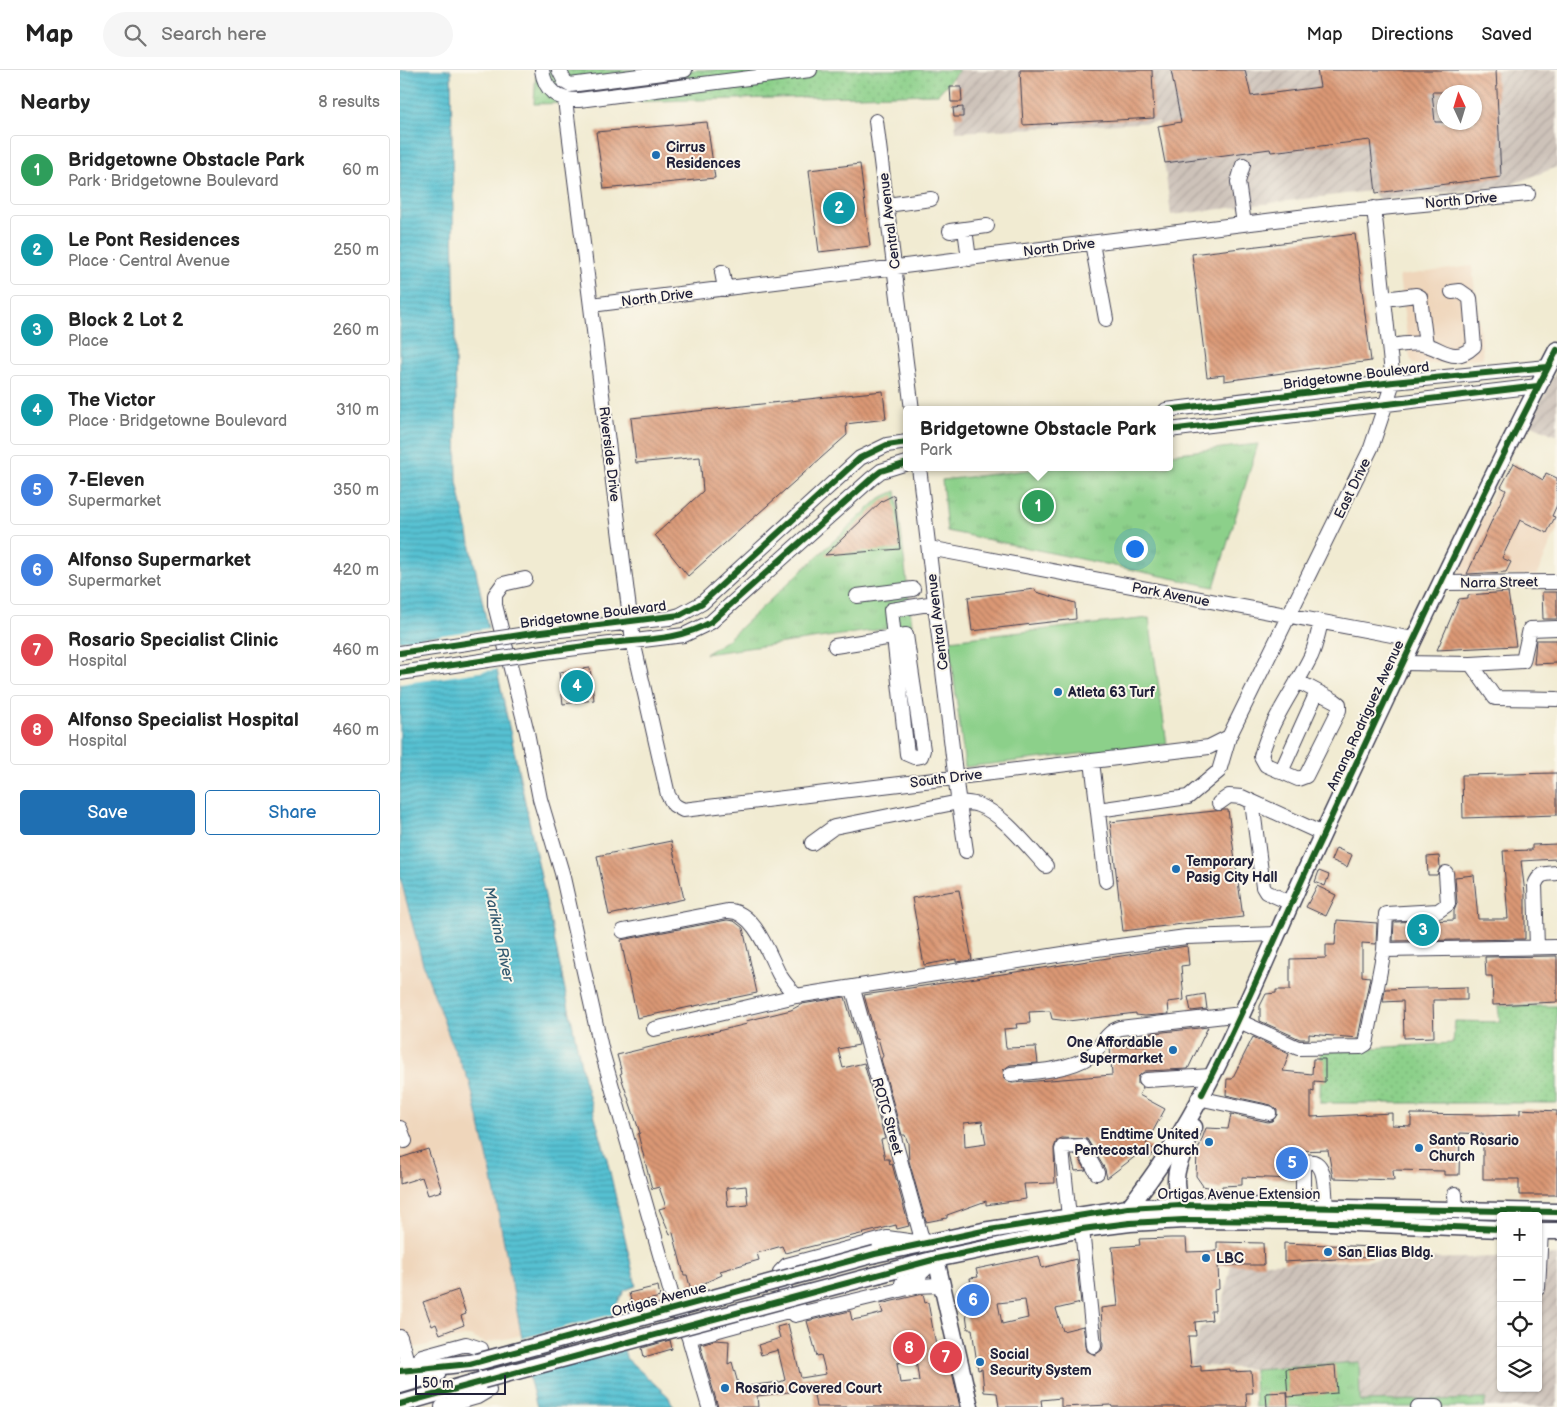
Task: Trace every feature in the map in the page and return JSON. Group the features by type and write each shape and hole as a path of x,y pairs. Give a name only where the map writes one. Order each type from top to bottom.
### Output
{"main road":[{"name":"Amang Rodriguez Avenue","path":"1128,1208 1166,1157 1241,1018 1291,903 1402,663 1557,350"},
{"name":"Amang Rodriguez Avenue","path":"1181,1205 1175,1191 1174,1177 1194,1128 1200,1097"},
{"name":"Ortigas Avenue Extension","path":"923,1243 1128,1208 1181,1205 1557,1212"},
{"name":"Ortigas Avenue Extension","path":"936,1259 1082,1229 1130,1223 1184,1220 1306,1221 1497,1229"},
{"name":"Ortigas Avenue","path":"406,1376 474,1363 875,1254 923,1243"},
{"path":"400,1404 936,1259 970,1407"}],"street":[{"name":"Riverside Drive","path":"542,70 547,86 559,97 585,206 591,305 630,622 652,730 668,795 674,805"},
{"path":"562,76 570,85 685,70"},
{"path":"562,76 559,97 594,99 790,71 810,70"},
{"name":"Central Avenue","path":"876,121 911,406"},
{"path":"1243,166 1238,182 1244,224"},
{"name":"North Drive","path":"591,305 1374,208 1528,194"},
{"path":"887,205 930,199"},
{"name":"East Drive","path":"1098,810 1188,797 1219,771 1224,740 1289,616 1371,448 1388,404 1393,382 1374,208"},
{"path":"969,259 958,230 987,226"},
{"path":"1092,243 1106,319"},
{"path":"722,272 725,289"},
{"path":"1390,346 1426,344 1447,354 1468,352 1474,346 1470,298 1460,291 1452,292"},
{"path":"1385,299 1416,295 1420,297 1426,344"},
{"name":"Bridgetowne Boulevard","path":"1173,409 1393,382 1548,367"},
{"path":"1173,430 1538,386"},
{"name":"Bridgetowne Boulevard","path":"400,653 533,633 669,618 690,610 702,603 860,458 880,448 903,443"},
{"path":"400,673 633,640 684,635 711,622 872,478 887,469 903,465"},
{"name":"Central Avenue","path":"919,471 966,851"},
{"name":"Park Avenue","path":"929,548 1413,640"},
{"path":"525,580 503,584 495,595 495,605 527,732 540,799 562,873 602,1052 671,1293 688,1338 709,1407"},
{"name":"Narra Street","path":"1442,583 1557,582"},
{"path":"857,596 913,589"},
{"path":"835,646 894,635 906,634 909,640 923,750 921,756 914,757 908,754 894,635 891,610 888,593"},
{"path":"891,610 935,603"},
{"path":"1297,681 1339,704 1339,710 1306,776 1298,779 1266,765 1261,756 1265,740 1297,681 1312,654 1320,622"},
{"path":"1402,663 1471,664 1523,660 1530,629 1557,628"},
{"path":"1471,664 1495,698 1557,699"},
{"path":"1281,772 1317,692"},
{"name":"South Drive","path":"674,805 683,810 1209,747 1224,740"},
{"path":"1092,761 1106,881"},
{"path":"1219,803 1229,796 1242,797 1323,834"},
{"path":"812,843 834,827 959,802 987,809 1008,827 1046,866"},
{"path":"1252,802 1263,887 1266,892 1291,903"},
{"path":"1011,1074 1047,1071 1082,1060 1096,1051 1106,1036 1120,1028 1241,1018 1298,1048 1362,1047 1366,1044 1384,950 1386,914 1444,909 1448,904 1446,873"},
{"path":"1536,947 1535,885 1537,878 1542,874 1557,873"},
{"path":"623,931 727,911 738,912 753,926 772,957 778,972 796,996"},
{"path":"654,1029 796,996 853,989 1082,951 1186,937 1277,934"},
{"path":"1384,950 1557,947"},
{"name":"ROTC Street","path":"853,989 923,1243"},
{"path":"1146,1080 1211,1076"},
{"path":"1200,1097 1269,1113"},
{"path":"400,1128 406,1141"},
{"path":"1069,1218 1063,1147 1082,1146 1097,1173"},
{"path":"1303,1207 1303,1168 1306,1162 1311,1161 1317,1162 1322,1167 1326,1207"},
{"path":"1455,1194 1456,1210"},
{"path":"1082,1229 1094,1346"},
{"path":"1542,1257 1545,1231"},
{"path":"923,1243 887,1238 787,1265 780,1272 791,1310 795,1315 916,1286 941,1285"},
{"path":"688,1338 791,1310 914,1280 936,1259"},
{"path":"400,1338 406,1376"},
{"path":"406,1376 422,1356 466,1344 481,1349 489,1390 477,1397 442,1407"},
{"path":"1418,1407 1436,1407"}],"shaded area":[{"path":"960,70 1557,70 1557,167 1507,186 1380,199 1370,191 1171,215 1159,122 956,132 953,78"},
{"path":"1472,266 1483,358 1417,365 1413,363 1410,358 1399,276"},
{"path":"1557,370 1557,436 1530,424"},
{"path":"1495,490 1557,508 1557,529 1537,575 1457,577"},
{"path":"400,877 423,964 453,1047 470,1083 490,1168 522,1335 486,1343 469,1336 400,1351"},
{"path":"1557,1255 1557,1407 1484,1407 1485,1399 1360,1401 1359,1363 1254,1369 1191,1365 1200,1327 1219,1324 1231,1264 1497,1257 1497,1392 1542,1392 1542,1256"}],"green space":[{"path":"536,70 959,70 938,94 534,104"},
{"path":"1258,444 1214,587 947,531 942,480 1020,471 1173,471 1173,454"},
{"path":"896,491 912,625 705,654 727,640 880,498"},
{"name":"Atleta 63 Turf","path":"1149,618 1167,744 965,767 949,640"},
{"path":"1498,1006 1557,1006 1557,1103 1320,1103 1321,1051 1453,1043 1455,1021 1500,1022"},
{"path":"1359,1362 1360,1401 1486,1399 1484,1407 1255,1407 1254,1369"}],"water":[{"name":"Marikina River","path":"400,70 451,70 457,482 584,1079 607,1159 636,1286 625,1290 614,1308 626,1358 668,1396 674,1407 537,1407 530,1381 490,1168 470,1083 453,1047 423,964 400,877"}],"pier":[{"path":"491,628 500,669 400,684 400,641"},
{"path":"618,1313 626,1348 526,1375 520,1339"}],"building":[{"path":"1020,70 1152,70 1154,118 1023,125"},
{"path":"1171,70 1245,70 1251,96 1320,87 1317,70 1496,70 1501,177 1376,193 1370,140 1271,152 1270,149 1165,163 1158,126 1181,122"},
{"path":"950,87 961,87 962,102 951,102"},
{"path":"963,107 963,117 954,117 953,108"},
{"name":"Cirrus Residences","path":"707,122 715,178 604,189 596,132"},
{"path":"860,164 870,246 819,252 809,170"},
{"path":"1355,234 1371,361 1224,381 1224,375 1207,377 1192,254"},
{"path":"883,391 886,419 846,424 847,435 688,576 655,535 703,491 700,457 636,463 631,418"},
{"path":"1514,463 1543,480 1546,473 1557,478 1557,505 1552,516 1555,517 1547,533 1520,520 1502,558 1511,562 1506,572 1467,574 1506,490 1501,487"},
{"path":"894,495 900,549 825,555 882,501"},
{"path":"1035,589 1036,592 1075,603 1076,619 972,631 968,597"},
{"path":"1508,592 1516,646 1437,650 1459,599 1468,598 1468,595"},
{"path":"1542,592 1557,592 1557,619 1543,619"},
{"path":"1536,640 1557,640 1557,663 1534,664"},
{"path":"590,668 594,700 563,704 559,672"},
{"path":"1557,773 1557,815 1463,818 1462,775"},
{"name":"Temporary Pasig City Hall","path":"1228,810 1243,917 1123,931 1110,822"},
{"path":"671,841 684,899 609,915 597,856"},
{"path":"1557,844 1557,859 1521,861 1525,893 1525,939 1393,941 1394,922 1454,920 1454,911 1457,903 1455,877 1474,875 1478,919 1508,919 1503,851 1532,850 1532,845"},
{"path":"1336,848 1352,855 1347,867 1331,860"},
{"path":"1439,856 1440,867 1437,875 1428,875 1427,857"},
{"path":"1319,871 1329,875 1325,886 1315,882"},
{"path":"1317,886 1336,895 1326,916 1306,907"},
{"path":"959,890 972,960 956,962 956,959 924,965 912,898"},
{"path":"727,920 734,921 743,928 757,993 637,1018 621,940"},
{"path":"1337,920 1377,923 1376,944 1362,943 1362,976 1370,977 1358,1038 1309,1034 1309,1039 1300,1039 1260,1021 1260,1006 1266,994 1276,993 1276,990 1290,990 1290,959 1326,958 1326,945 1335,945"},
{"path":"1187,946 1189,965 1181,966 1184,1000 1168,1002 1169,1014 1145,1016 1136,1015 1136,1013 1068,1021 1052,1019 1050,1011 1029,1012 1030,1023 1016,1024 1017,1028 1004,1029 1006,1048 1036,1047 1038,1063 1010,1065 1003,1070 1004,1079 1012,1083 1112,1075 1110,1047 1148,1045 1146,1034 1208,1027 1188,1069 1145,1071 1138,1077 1138,1084 1143,1088 1139,1095 1165,1109 1146,1144 1155,1150 1150,1158 1141,1152 1107,1178 1105,1169 1087,1139 1062,1138 1057,1140 1054,1148 1055,1183 1024,1184 1026,1199 986,1205 986,1201 947,1215 947,1218 926,1222 909,1161 908,1143 905,1135 902,1135 881,1059 883,1056 864,995","holes":["982,1121 986,1144 965,1147 964,1123"]},
{"path":"1557,956 1557,1002 1493,1005 1492,976 1486,976 1485,957"},
{"path":"1467,987 1467,1000 1433,1000 1434,1037 1404,1038 1403,1001 1383,1002 1385,989"},
{"path":"1205,994 1207,1009 1191,1011 1188,997"},
{"path":"845,997 859,1045 838,1049 843,1068 864,1063 885,1139 881,1140 885,1159 889,1159 890,1165 892,1164 909,1226 897,1229 896,1225 785,1253 782,1246 757,1253 759,1260 720,1271 722,1275 691,1290 687,1275 684,1275 673,1233 670,1234 659,1209 666,1207 659,1187 652,1189 638,1134 640,1133 620,1074 622,1073 617,1055 747,1024 746,1021 791,1010 802,1004","holes":["746,1186 748,1205 728,1207 726,1188"]},
{"path":"1253,1037 1289,1054 1283,1071 1312,1074 1313,1059 1325,1059 1325,1082 1314,1081 1314,1092 1311,1091 1311,1117 1392,1113 1392,1125 1411,1126 1411,1114 1520,1114 1520,1109 1557,1111 1557,1195 1519,1195 1519,1179 1483,1179 1483,1134 1460,1133 1459,1175 1444,1175 1444,1171 1393,1170 1394,1180 1333,1178 1328,1150 1297,1151 1294,1179 1242,1177 1242,1185 1222,1186 1222,1190 1203,1186 1196,1176 1197,1153 1206,1128 1228,1129 1231,1114 1268,1122 1272,1121 1277,1115 1277,1110 1271,1105 1226,1095 1227,1079 1232,1079"},
{"path":"428,1149 442,1191 428,1195 422,1177 400,1184 400,1158"},
{"path":"1071,1155 1077,1155 1086,1170 1075,1171"},
{"path":"1186,1238 1187,1252 1217,1251 1217,1242 1263,1243 1264,1265 1218,1265 1219,1289 1214,1290 1215,1311 1211,1311 1212,1320 1195,1322 1196,1336 1188,1336 1191,1367 1201,1366 1201,1371 1230,1369 1230,1372 1251,1371 1253,1393 1246,1393 1247,1407 1112,1407 1111,1405 1061,1407 1061,1398 1041,1400 1042,1407 999,1407 997,1393 984,1392 982,1369 978,1370 972,1329 968,1329 966,1314 975,1312 970,1278 978,1277 976,1269 1039,1256 1042,1268 1076,1259 1081,1303 1056,1309 1063,1331 1083,1326 1087,1351 1095,1355 1102,1350 1103,1346 1101,1308 1118,1306 1112,1247 1140,1245 1139,1239","holes":["1025,1300 1028,1318 1002,1324 998,1303"]},
{"name":"San Elias Bldg.","path":"1284,1243 1373,1247 1372,1257 1284,1262"},
{"path":"658,1286 660,1297 632,1304 629,1293"},
{"path":"458,1290 466,1314 461,1316 464,1325 440,1334 436,1324 432,1326 423,1302"},
{"path":"923,1294 925,1303 928,1302 937,1351 947,1350 960,1407 816,1407 813,1389 757,1396 758,1407 718,1407 700,1344 715,1340 729,1341 728,1364 732,1362 739,1387 780,1382 785,1380 778,1350 761,1355 758,1345 780,1338 777,1327 788,1324 801,1378 826,1374 821,1355 817,1356 807,1321 850,1311 852,1320 863,1318 883,1313 880,1304","holes":["916,1360 919,1381 900,1383 897,1363"]},
{"path":"670,1340 672,1349 644,1357 642,1348"},
{"path":"1335,1365 1337,1393 1288,1397 1286,1369"},
{"path":"1287,1392 1288,1407 1267,1407 1266,1393"}],"cycle path":[{"path":"1202,1094 1234,1030 1437,591 1557,350"},
{"path":"1173,409 1393,382 1548,367"},
{"path":"1173,430 1538,386"},
{"path":"400,653 533,633 680,615 702,603 860,458 887,445 903,443"},
{"path":"400,673 600,644 657,639 698,628 711,622 872,478 881,471 903,464"},
{"path":"400,1371 470,1364 875,1254 983,1231 1128,1208 1181,1205 1557,1212"},
{"path":"400,1404 936,1259 1082,1229 1130,1223 1184,1220 1306,1221 1497,1229"}],"place":[{"name":"Cirrus Residences","path":"656,155"},
{"name":"Le Pont Residences","path":"839,208"},
{"name":"Bridgetowne Obstacle Park","path":"1038,506"},
{"name":"The Victor","path":"577,686"},
{"name":"Atleta 63 Turf","path":"1058,692"},
{"name":"Temporary Pasig City Hall","path":"1176,869"},
{"name":"Block 2 Lot 2","path":"1423,930"},
{"name":"One Affordable Supermarket","path":"1173,1050"},
{"name":"Endtime United Pentecostal Church","path":"1209,1142"},
{"name":"Santo Rosario Church","path":"1419,1148"},
{"name":"7-Eleven","path":"1292,1163"},
{"name":"San Elias Bldg.","path":"1328,1252"},
{"name":"LBC","path":"1206,1258"},
{"name":"Alfonso Supermarket","path":"973,1300"},
{"name":"Alfonso Specialist Hospital","path":"909,1348"},
{"name":"Rosario Specialist Clinic","path":"946,1357"},
{"name":"Social Security System","path":"980,1362"},
{"name":"Rosario Covered Court","path":"725,1388"}]}
